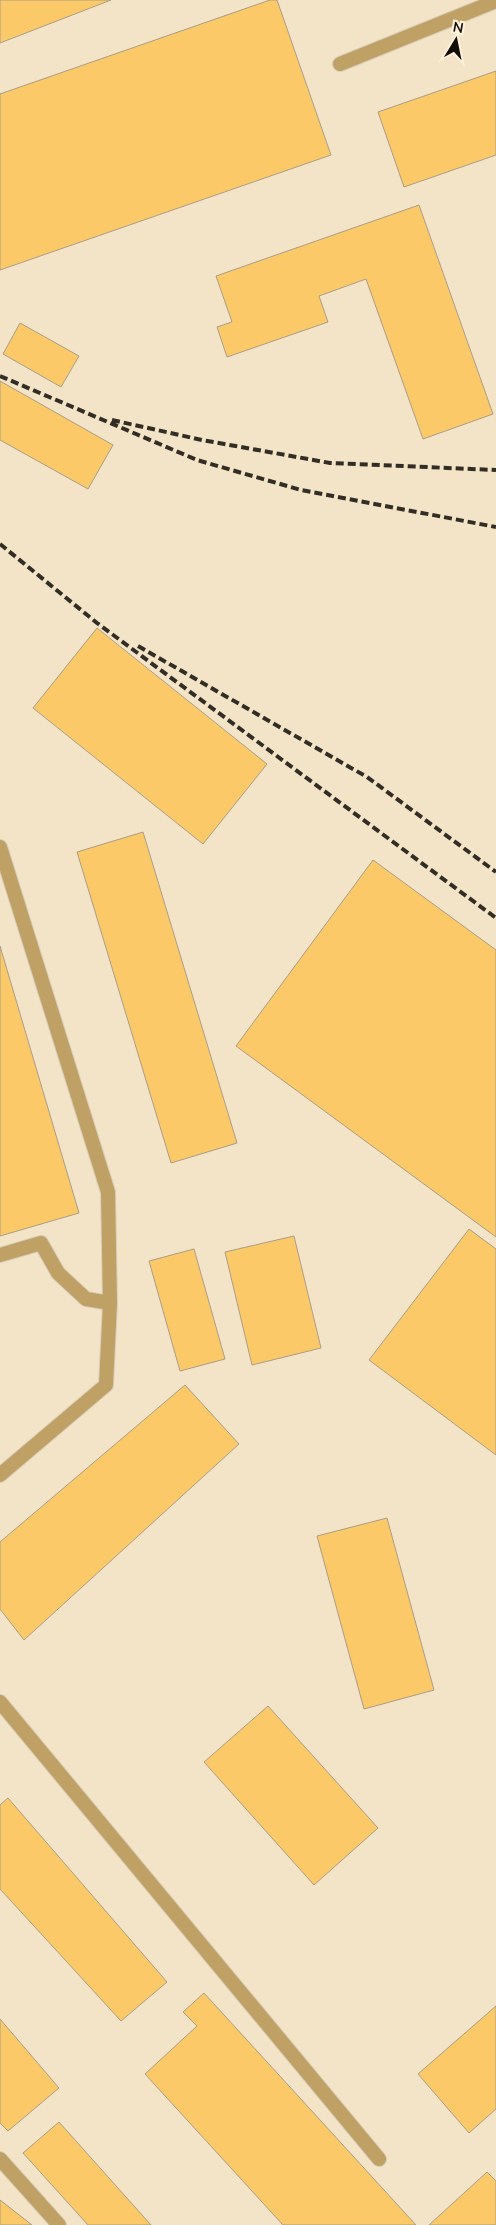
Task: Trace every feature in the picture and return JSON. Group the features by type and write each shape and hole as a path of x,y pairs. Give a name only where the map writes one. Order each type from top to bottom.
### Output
{"lane":[{"path":"340,64 496,1"},
{"path":"0,847 108,1192 110,1303 106,1385 0,1475"},
{"path":"0,1255 41,1243 58,1273 86,1299 110,1303"},
{"path":"0,1702 379,2159"},
{"path":"0,2158 59,2225"}],"shaded area":[{"path":"0,0 496,0 496,2225 0,2225"}],"building":[{"path":"0,0 111,0 0,43"},
{"path":"270,0 277,0 331,155 0,270 0,94"},
{"path":"496,71 496,155 404,187 378,112"},
{"path":"419,205 493,414 423,439 366,279 319,296 328,322 227,357 217,327 232,322 216,276"},
{"path":"20,323 79,356 61,387 3,354"},
{"path":"0,381 113,445 88,489 0,440"},
{"path":"97,628 267,764 203,844 33,708"},
{"path":"143,832 237,1143 171,1163 77,852"},
{"path":"373,860 496,950 496,1237 236,1046"},
{"path":"0,946 79,1213 0,1236"},
{"path":"469,1229 496,1249 496,1455 369,1360"},
{"path":"294,1236 321,1348 252,1365 225,1252"},
{"path":"194,1249 225,1359 180,1371 149,1261"},
{"path":"185,1385 239,1444 24,1640 0,1609 0,1542"},
{"path":"387,1518 434,1690 364,1709 317,1536"},
{"path":"268,1706 378,1828 314,1885 204,1762"},
{"path":"8,1798 167,1982 121,2021 0,1889 0,1805"},
{"path":"204,1993 416,2225 283,2225 145,2074 197,2026 183,2012"},
{"path":"496,2006 496,2109 469,2133 418,2074"},
{"path":"0,2019 59,2088 8,2131 0,2123"},
{"path":"59,2122 151,2225 88,2225 23,2153"},
{"path":"487,2172 496,2181 496,2225 429,2225"},
{"path":"0,2200 32,2225 0,2225"}],"railway":[{"path":"0,376 197,460 301,490 496,527"},
{"path":"112,420 202,440 330,463 496,470"},
{"path":"0,544 97,623 496,918"},
{"path":"138,646 367,777 496,872"}]}
